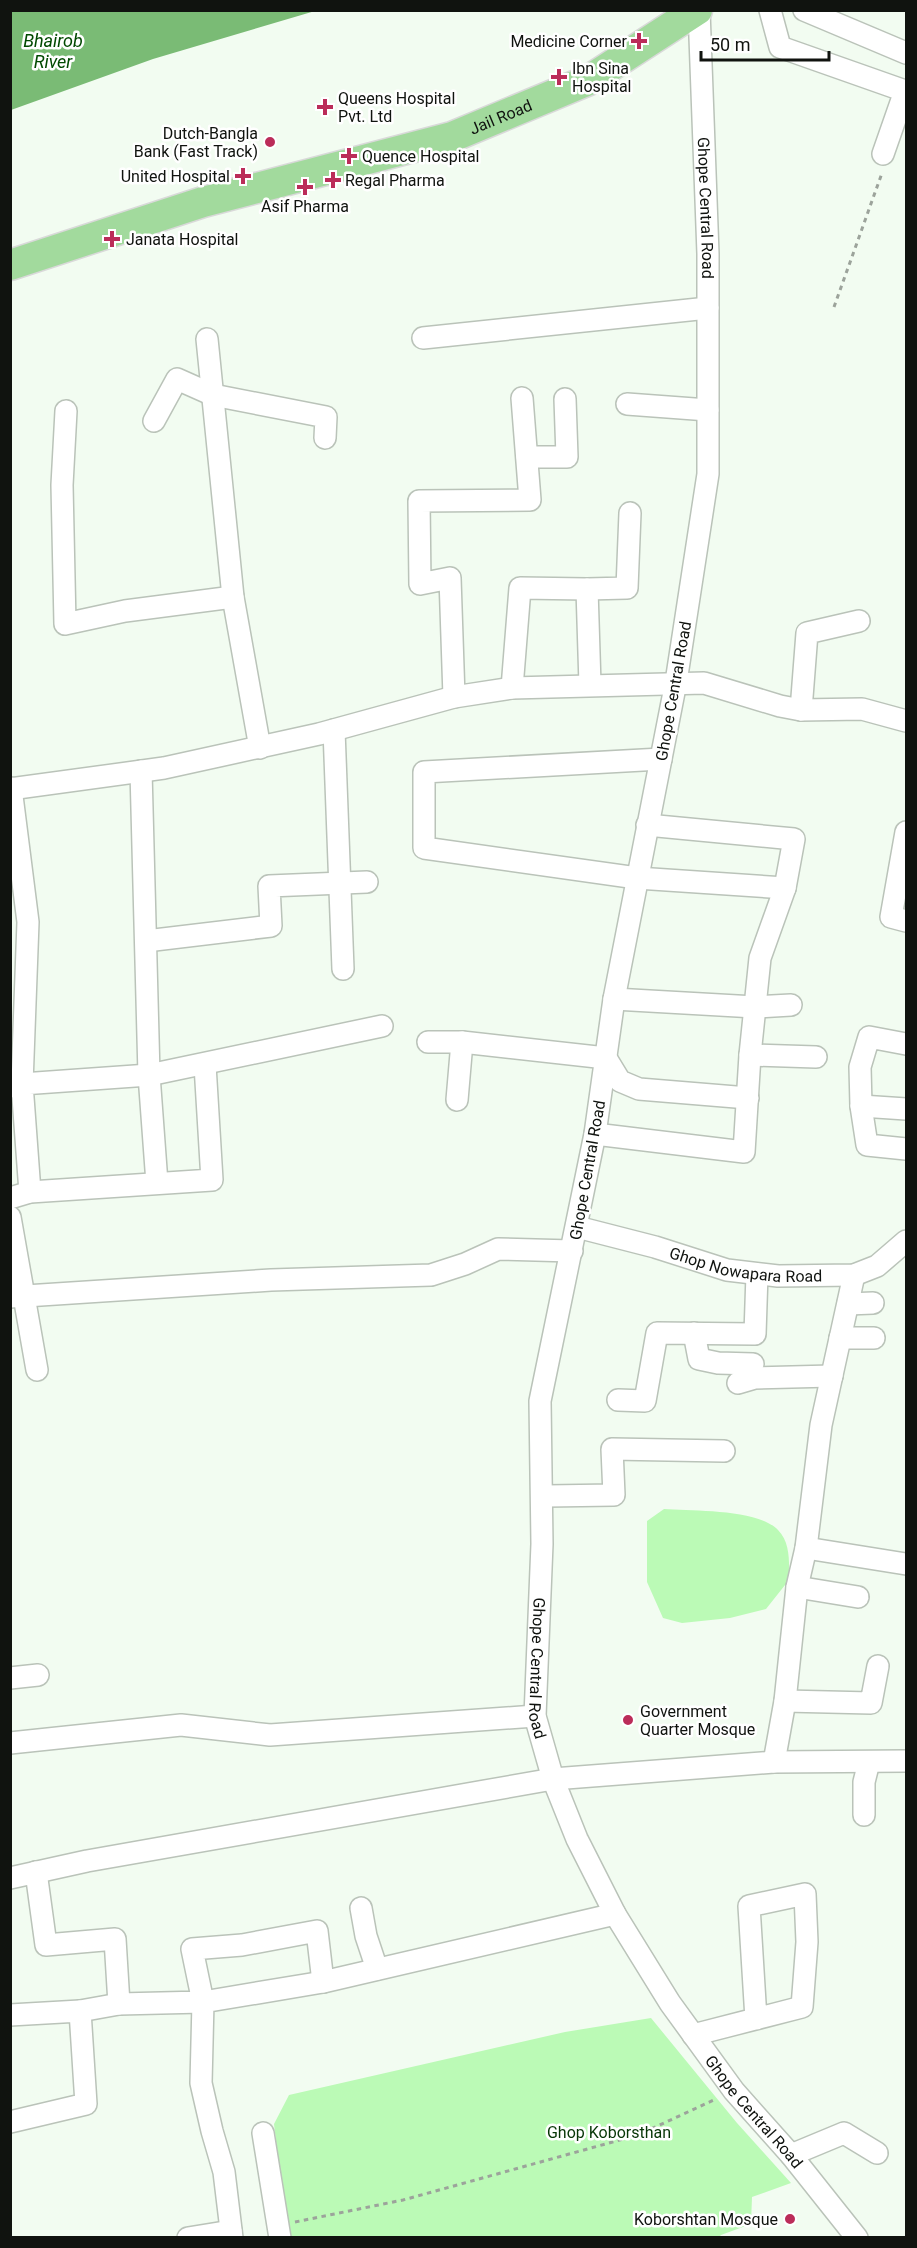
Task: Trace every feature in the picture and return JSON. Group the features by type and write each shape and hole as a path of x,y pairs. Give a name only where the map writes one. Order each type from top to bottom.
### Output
{"highway":[{"name":"Jail Road","path":"10,265 202,202 452,137 589,80 698,10"}],"street":[{"name":"Ghope Central Road","path":"698,10 708,308 708,474 676,682 614,999 595,1134 540,1401 542,1544 535,1716 553,1779 577,1839 615,1914 670,2003 734,2091 791,2155 856,2238"},
{"path":"770,10 780,47 904,91 883,154"},
{"path":"804,10 906,53"},
{"path":"423,338 708,308"},
{"path":"207,339 233,597 260,748"},
{"path":"154,421 177,379 213,395 326,417 325,438"},
{"path":"454,697 450,578 420,584 419,501 530,500 522,398"},
{"path":"527,457 567,457 565,399"},
{"path":"627,404 708,410"},
{"path":"66,411 62,485 65,624 125,611 233,597"},
{"path":"512,688 520,588 627,588 630,513"},
{"path":"587,589 590,685"},
{"path":"801,710 807,633 859,621"},
{"path":"205,1065 212,1180 20,1195 16,1085 28,922 11,788 141,771 260,748 454,697 512,688 704,683 801,710 862,709 906,721"},
{"path":"334,730 344,969"},
{"path":"661,759 424,772 424,848 637,878 785,888"},
{"path":"141,771 150,1075 157,1183"},
{"path":"595,1134 744,1152 750,1055 760,958 785,888 795,839 648,825"},
{"path":"906,831 891,917 906,921"},
{"path":"146,941 270,926 269,886 367,882"},
{"path":"614,999 755,1008 791,1005"},
{"path":"16,1085 150,1075 382,1026"},
{"path":"906,1044 869,1037 860,1067 861,1106 867,1145 906,1145"},
{"path":"428,1042 462,1042 606,1058 620,1082 639,1089 748,1098"},
{"path":"457,1100 462,1042"},
{"path":"750,1055 816,1057"},
{"path":"861,1106 906,1110"},
{"path":"10,1217 17,1297 37,1370"},
{"name":"Ghop Nowapara Road","path":"577,1227 655,1247 728,1270 778,1276 854,1275 877,1266 905,1244"},
{"path":"17,1297 271,1280 431,1275 465,1264 498,1249 572,1251"},
{"path":"618,1400 645,1401 657,1333 755,1334 757,1274"},
{"path":"774,1761 785,1701 797,1587 806,1548 821,1425 854,1275"},
{"path":"848,1304 873,1303"},
{"path":"694,1333 699,1359 718,1363 749,1375 832,1376"},
{"path":"748,1334 749,1375"},
{"path":"840,1338 874,1338"},
{"path":"547,1496 614,1495 612,1449 724,1451"},
{"path":"806,1548 906,1564"},
{"path":"797,1587 858,1597"},
{"path":"785,1701 871,1702 878,1666"},
{"path":"10,1678 38,1675"},
{"path":"10,1743 181,1725 270,1735 535,1716"},
{"path":"10,1878 87,1861 553,1779 774,1761 906,1761"},
{"path":"864,1815 864,1782 869,1762"},
{"path":"36,1872 46,1945 115,1939 119,2004"},
{"path":"693,2035 756,2019 802,2007 807,1942 805,1894 749,1906 756,2019"},
{"path":"361,1908 366,1936 377,1969"},
{"path":"10,2015 80,2011 119,2004 203,2002 323,1982 615,1914"},
{"path":"188,2238 232,2234 224,2172 201,2083 203,2002 192,1949 242,1945 317,1931 323,1982"},
{"path":"10,2122 86,2104 80,2011"},
{"path":"263,2133 280,2238"},
{"path":"791,2155 844,2133 877,2153"}],"path":[{"path":"834,307 883,172 883,154"},
{"path":"295,2223 403,2200 638,2135 734,2091"}],"green space":[{"path":"664,1509 724,1512 769,1523 778,1530 785,1541 789,1580 766,1609 730,1618 682,1623 663,1618 647,1582 647,1521"},
{"name":"Ghop Koborsthan","path":"651,2018 737,2123 791,2183 752,2197 751,2224 719,2237 287,2237 274,2124 289,2095 565,2032"}],"water":[{"name":"Bhairob River","path":"10,11 315,11 153,59 11,110"}],"place":[{"name":"Medicine Corner","path":"639,41"},
{"name":"Ibn Sina Hospital","path":"559,77"},
{"name":"Queens Hospital Pvt. Ltd","path":"325,107"},
{"name":"Dutch-Bangla Bank (Fast Track)","path":"270,142"},
{"name":"Quence Hospital","path":"349,156"},
{"name":"United Hospital","path":"243,176"},
{"name":"Regal Pharma","path":"333,180"},
{"name":"Asif Pharma","path":"305,187"},
{"name":"Janata Hospital","path":"112,239"},
{"name":"Government Quarter Mosque","path":"628,1720"},
{"name":"Koborshtan Mosque","path":"790,2219"}]}
